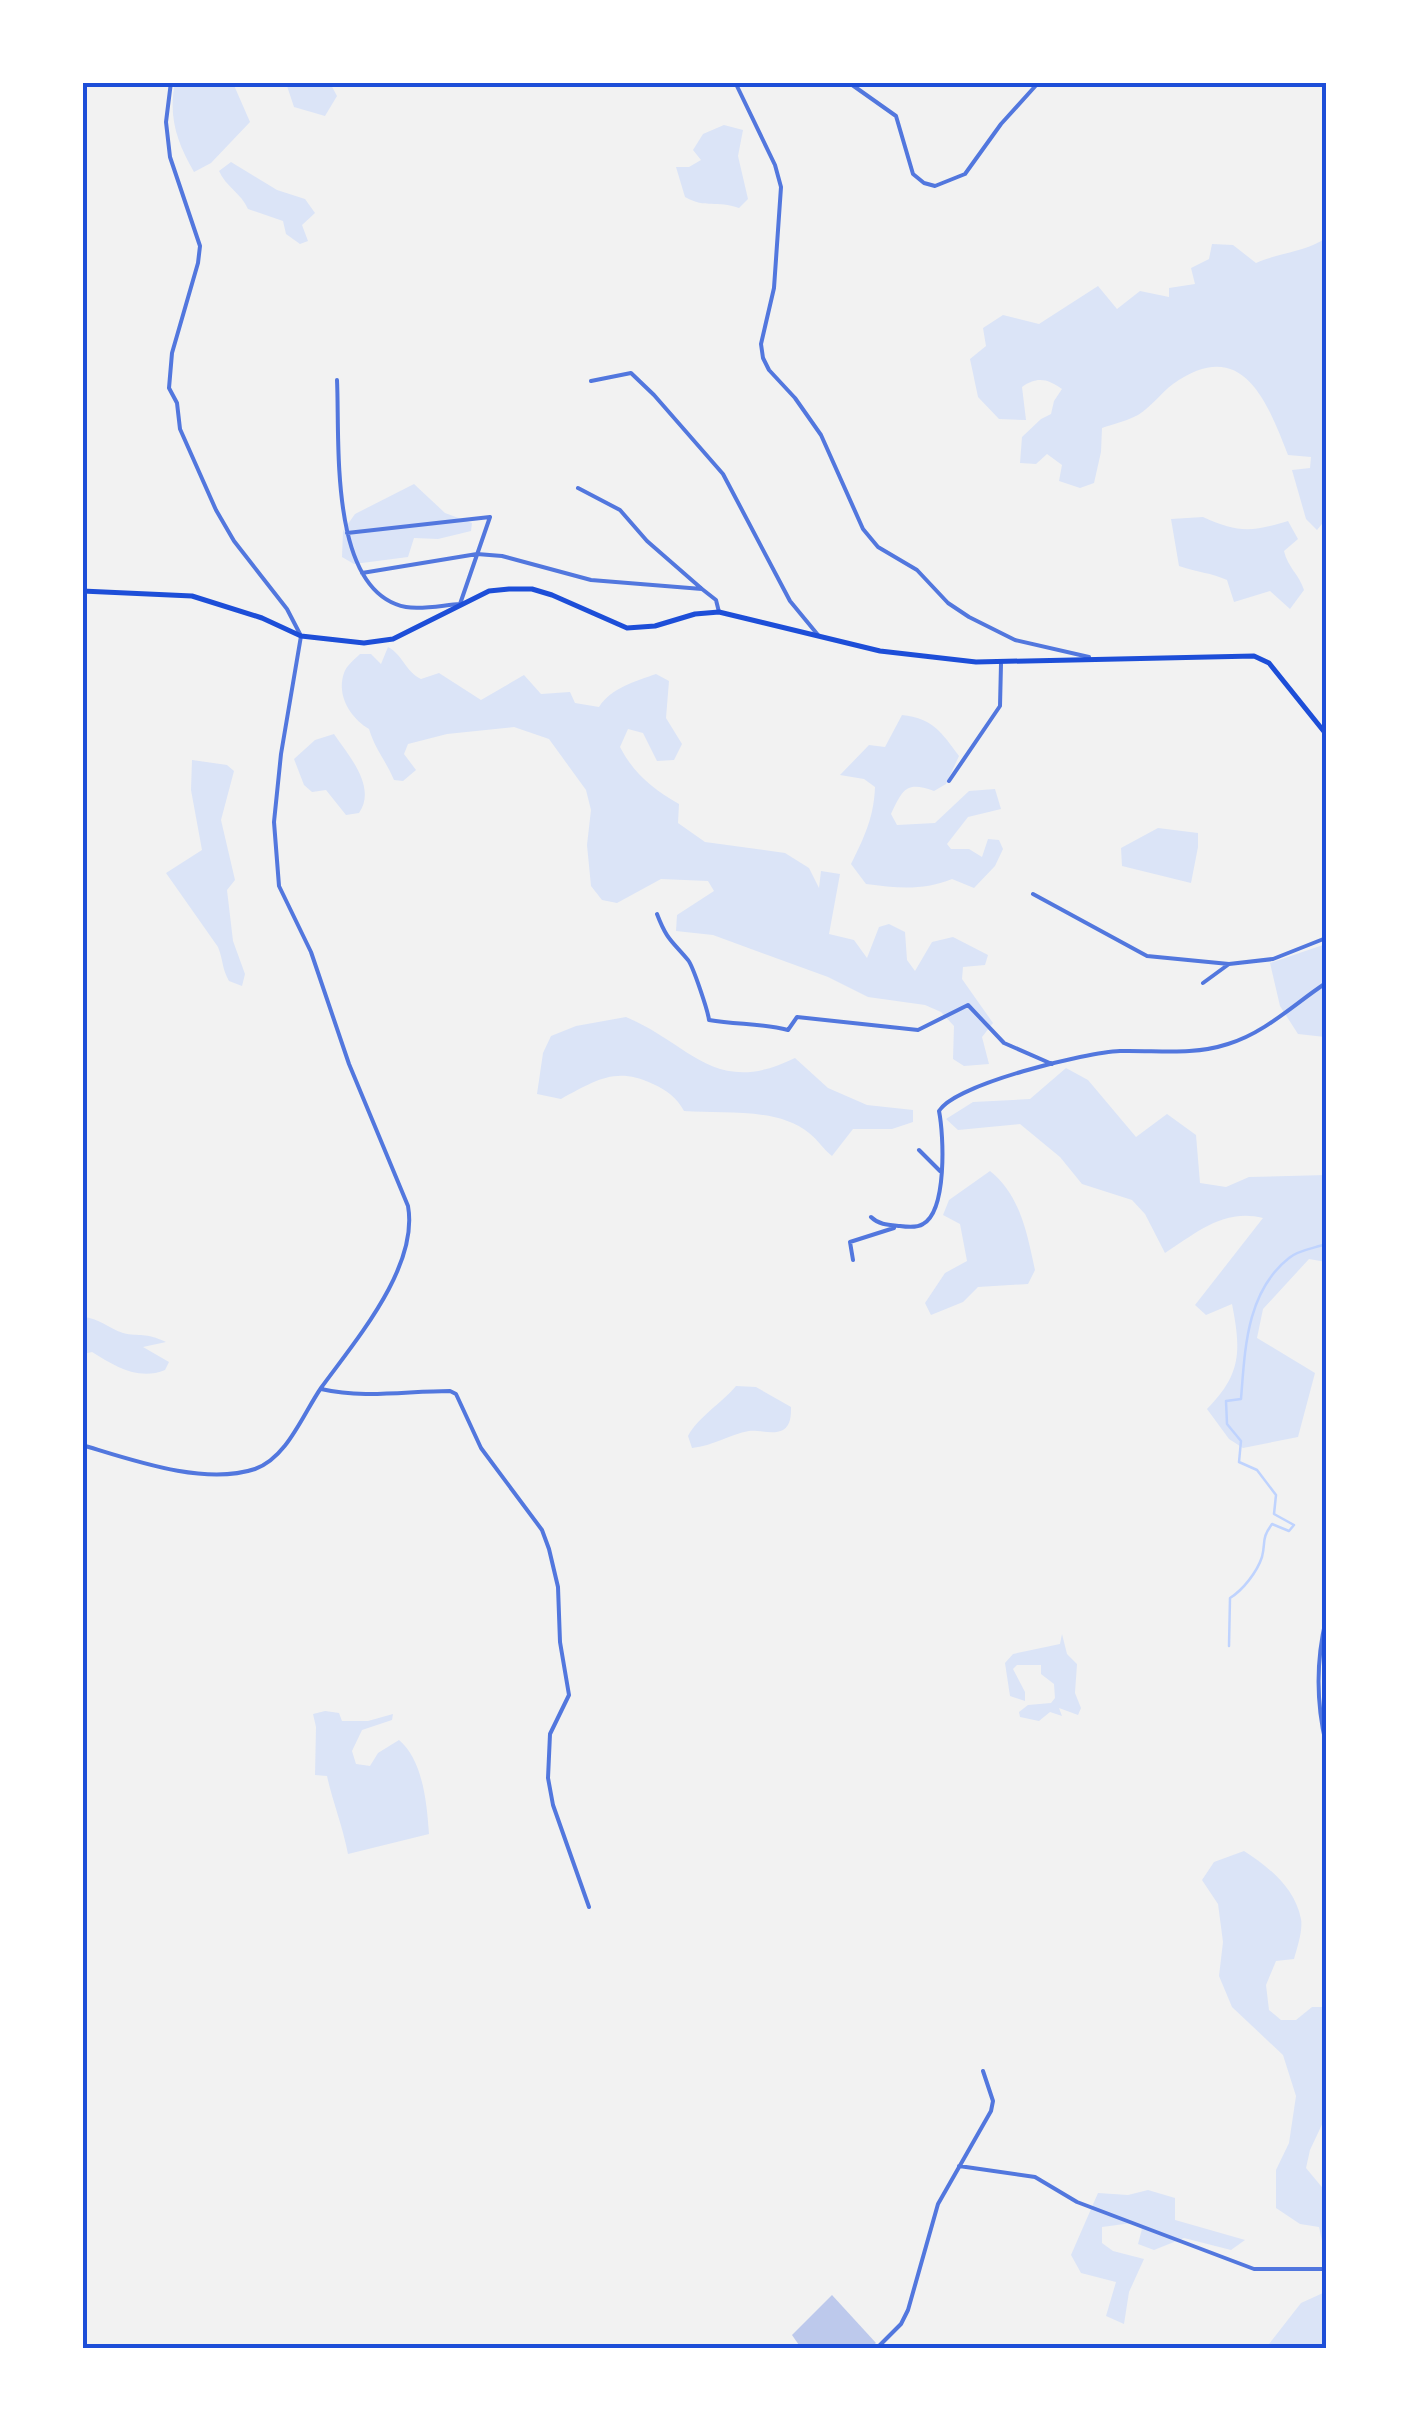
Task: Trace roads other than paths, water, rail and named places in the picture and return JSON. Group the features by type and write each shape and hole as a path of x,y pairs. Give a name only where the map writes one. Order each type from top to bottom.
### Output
{"main road":[{"path":"82,591 192,596 262,618 301,636 364,644 421,628 489,591 532,589 614,624 643,628 719,612 820,639 915,656 1001,664 1254,656 1264,659 1326,734"}],"street":[{"path":"82,1445 142,1463 198,1473 244,1472 271,1460 368,1324 395,1273 411,1224 408,1206 349,1064 311,952 280,886 274,822 301,636 287,609 234,541 216,510 180,429 177,403 168,388 172,353 200,246 170,157 166,122 171,82"},
{"path":"735,82 776,165 781,187 774,288 761,344 763,358 822,434 863,530 878,547 917,570 948,604 996,632 1098,660"},
{"path":"848,82 896,116 913,174 924,184 935,186 965,174 1000,124 1039,82"},
{"path":"590,381 631,373 654,394 723,474 790,601 820,639"},
{"path":"337,380 347,534 360,573 383,598 406,608 460,604 490,516 347,534"},
{"path":"578,488 620,510 647,541 716,600 719,612"},
{"path":"360,573 477,554 502,556 591,580 702,589"},
{"path":"950,781 1000,706 1001,664"},
{"path":"1033,894 1146,956 1229,964 1273,959 1326,938"},
{"path":"657,914 666,939 692,963 696,985 708,1007 708,1020 744,1027 759,1022 788,1030 797,1016 918,1030 968,1005 1004,1043 1052,1064"},
{"path":"1204,983 1229,964"},
{"path":"853,1260 850,1242 898,1226 926,1223 941,1195 940,1112 944,1104 998,1079 1105,1052 1192,1052 1226,1045 1251,1035 1326,983"},
{"path":"919,1150 940,1171"},
{"path":"871,1217 878,1223 898,1226"},
{"path":"320,1389 386,1396 450,1391 456,1394 481,1448 542,1530 558,1587 560,1642 569,1695 550,1734 548,1778 553,1804 589,1907"},
{"path":"1326,1619 1318,1680 1326,1744"},
{"path":"876,2348 908,2310 930,2223 991,2111 993,2102 983,2071"},
{"path":"959,2166 1035,2177 1076,2202 1254,2269 1326,2269"}],"waterway":[{"path":"1229,1646 1230,1598 1257,1569 1272,1524 1289,1531 1294,1525 1274,1514 1276,1495 1257,1470 1239,1462 1241,1441 1227,1424 1226,1401 1241,1399 1250,1323 1264,1287 1293,1255 1326,1244"}]}
